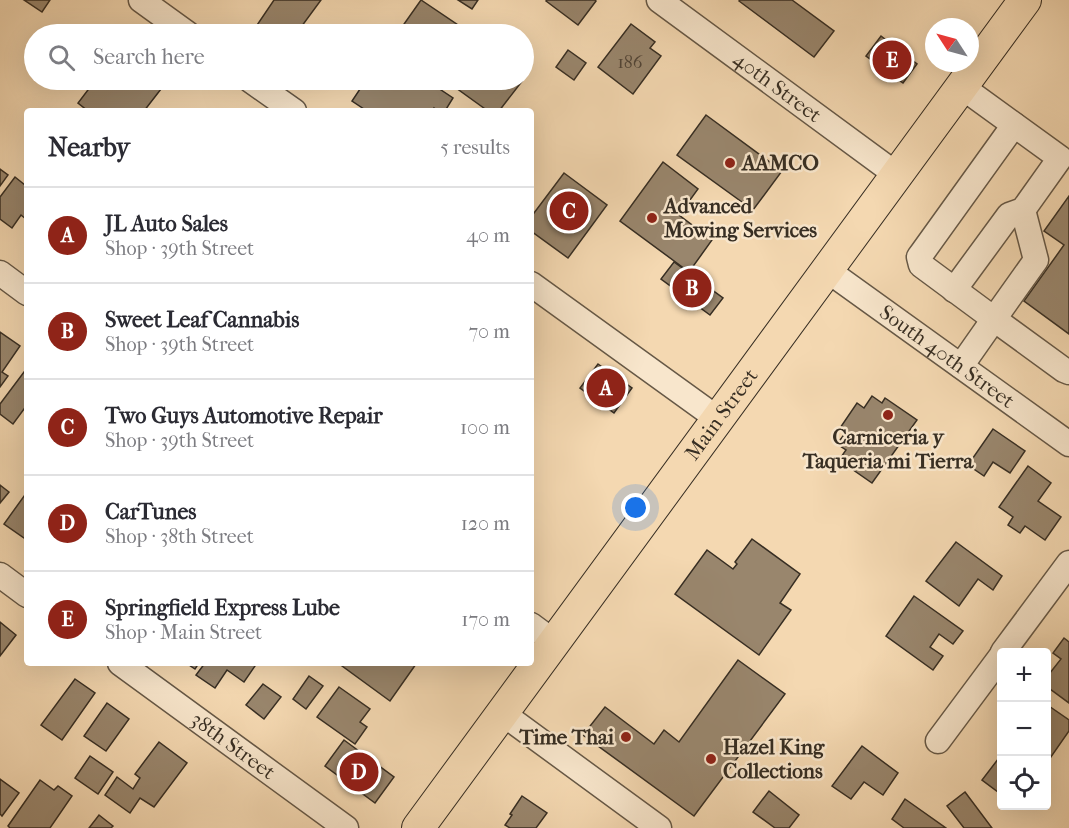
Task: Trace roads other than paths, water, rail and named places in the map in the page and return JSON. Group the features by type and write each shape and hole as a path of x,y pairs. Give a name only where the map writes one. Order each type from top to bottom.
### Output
{"main road":[{"name":"Main Street","path":"534,651 543,633 718,419 1025,0"},
{"name":"Main Street","path":"418,828 502,713 526,666"}],"street":[{"path":"141,0 174,24"},
{"name":"40th Street","path":"659,0 897,175"},
{"path":"954,290 1010,215 1023,210 1064,162 962,87"},
{"path":"264,90 290,108"},
{"path":"1014,125 922,253 920,261 924,268 1069,372"},
{"path":"961,366 1036,260 1023,210"},
{"name":"South 40th Street","path":"827,270 1069,444"},
{"path":"0,273 24,291"},
{"path":"534,286 718,419"},
{"path":"1006,648 1069,564"},
{"path":"0,575 24,593"},
{"path":"938,741 997,661"},
{"name":"38th Street","path":"124,666 346,828"},
{"path":"502,713 659,828"}],"place":[{"name":"Springfield Express Lube","path":"892,60"},
{"name":"AAMCO","path":"730,163"},
{"name":"Two Guys Automotive Repair","path":"569,211"},
{"name":"Advanced Mowing Services","path":"652,218"},
{"name":"Sweet Leaf Cannabis","path":"692,288"},
{"name":"JL Auto Sales","path":"606,388"},
{"name":"Carniceria y Taqueria mi Tierra","path":"888,415"},
{"name":"Time Thai","path":"626,737"},
{"name":"Hazel King Collections","path":"711,759"},
{"name":"CarTunes","path":"359,772"}]}
